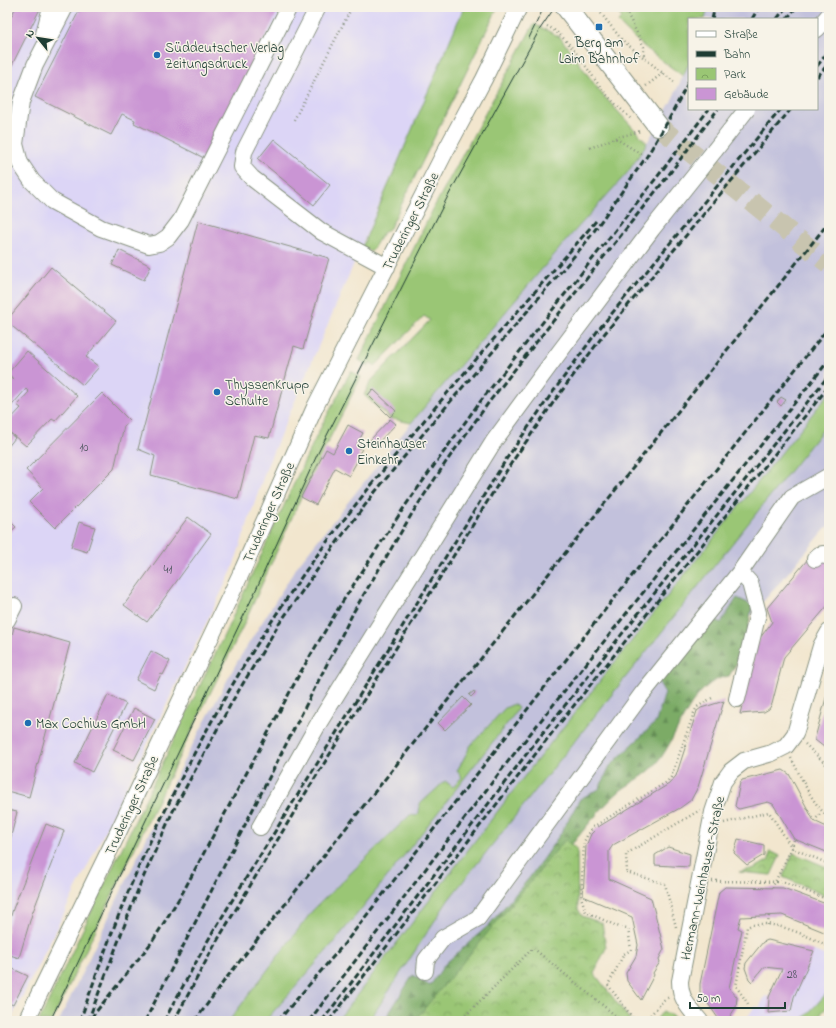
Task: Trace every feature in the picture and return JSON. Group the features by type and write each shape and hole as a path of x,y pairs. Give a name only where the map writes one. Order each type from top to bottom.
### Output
{"main road":[{"path":"566,7 650,128"}],"street":[{"path":"51,7 35,65 21,102 15,144 20,163 32,181 52,201 101,228 149,245 159,243 168,237 181,220 289,7"},
{"path":"35,65 65,7"},
{"path":"318,7 244,152 242,167 252,178 322,232 387,268"},
{"name":"Truderinger Straße","path":"26,1021 113,843 243,569 315,407 445,152 484,79 519,7"},
{"path":"818,28 829,15"},
{"path":"260,828 320,721 494,441 652,230 745,110"},
{"path":"425,971 426,960 443,938 478,918 642,694 740,572 792,497 829,476"},
{"path":"737,699 758,613 750,583 740,572"},
{"path":"790,740 822,646 829,632"},
{"name":"Hermann-Weinhauser-Straße","path":"680,991 680,981 713,812 723,782 730,771 744,761 772,753 790,740"},
{"path":"680,991 685,1002 700,1021"}],"path":[{"path":"294,120 352,7"},
{"path":"596,7 622,40 674,82"},
{"path":"624,7 644,47 644,59"},
{"path":"547,26 557,31 566,41 607,95 619,107"},
{"path":"615,44 622,40"},
{"path":"590,148 615,138 650,128"},
{"path":"615,138 640,154"},
{"path":"635,1021 608,985 624,954 631,950 628,928 619,927 586,912 581,897 584,842 593,827 667,782 671,777 694,713 697,708 712,698"},
{"path":"790,740 829,767"},
{"path":"790,740 816,803 822,812 829,816"},
{"path":"690,935 676,927 666,884 627,872 626,854 716,801"},
{"path":"711,823 726,824 769,812 792,848 829,864"},
{"path":"814,821 822,812"},
{"path":"772,888 792,848 794,839"},
{"path":"700,881 784,882 829,900"},
{"path":"768,925 769,915"},
{"path":"748,1004 736,986 747,927 752,924 783,926 829,946"},
{"path":"460,1021 533,948 622,1021"},
{"path":"645,1021 664,1000 680,991"},
{"path":"822,1021 829,1014"}],"shaded area":[{"path":"7,7 464,7 267,466 232,570 100,841 10,1021 7,1021"},
{"path":"708,7 829,7 829,525 677,702 414,1021 59,1021 181,766 237,662 298,565 411,423 571,235 628,172 671,102 688,65 688,110 818,110 818,18 705,18"},
{"path":"768,940 814,951 829,957 829,991 801,1021 745,1021 755,1006 759,1008 765,996 769,997 781,970 764,967 752,982 749,979 745,968 746,963 763,942"}],"green space":[{"path":"464,7 498,7 390,228 382,234 371,252 362,247"},
{"path":"613,7 708,7 705,18 688,18 688,65 683,76 625,30 618,22 622,18"},
{"path":"534,24 560,37 601,93 647,143 628,172 571,235 411,423 389,418 364,395 371,381 430,320 424,316 375,366 370,362 368,366 359,360 434,207"},
{"path":"351,371 361,377 311,475 244,624 52,1021 39,1021 228,627 304,462"},
{"path":"829,393 829,422 449,899 369,1021 337,1021 530,769"},
{"path":"737,598 752,605 745,649 729,676 716,680 705,688 695,699 665,752 657,763 644,775 613,797 591,821 426,1021 384,1021 413,975 430,986 445,964 489,925 530,877 561,833 580,799 599,789 610,766 656,722 665,693 657,679 708,616 721,623"},
{"path":"514,704 518,708 513,716 422,832 330,947 265,1021 229,1021 313,910 410,815 416,816 419,813 420,804 445,781 453,787 462,777 457,771 471,745 505,708"},
{"path":"565,840 577,849 578,909 582,916 602,923 606,948 594,973 631,1021 414,1021"},
{"path":"770,851 780,856 771,875 739,872 755,868 769,860"},
{"path":"793,853 829,868 828,897 783,877"},
{"path":"829,991 829,1005 814,1021 801,1021"},
{"path":"663,1011 674,1017 671,1021 655,1021"}],"building":[{"path":"16,7 41,7 7,75 7,24"},
{"name":"Süddeutscher Verlag Zeitungsdruck","path":"81,7 280,7 204,158 134,123 135,120 122,114 111,135 35,97"},
{"path":"274,139 330,185 314,205 258,159"},
{"name":"ThyssenKrupp Schulte","path":"198,221 329,258 303,349 294,346 269,438 254,435 238,499 151,475 155,456 138,449"},
{"path":"119,250 151,266 144,280 112,265"},
{"path":"51,267 116,321 86,357 99,367 83,385 7,322 7,320"},
{"path":"27,351 77,396 55,421 52,419 26,446 7,430 7,423 21,408 17,405 29,392 26,389 7,411 7,374 14,380 8,373"},
{"path":"373,389 396,411 390,417 368,395"},
{"path":"102,393 130,421 124,426 114,469 55,528 29,502 43,488 26,470"},
{"path":"781,397 786,400 781,406 777,402"},
{"path":"390,419 396,424 375,446 370,440"},
{"path":"348,425 363,433 356,446 362,449 358,455 360,456 349,476 335,468 316,505 301,497 326,449 333,453"},
{"path":"7,431 15,438 7,448"},
{"path":"188,517 211,534 147,622 124,605"},
{"path":"7,518 16,527 7,535"},
{"path":"79,522 95,527 87,552 71,547"},
{"path":"829,551 829,604 784,657 772,704 769,709 764,712 740,714 757,642 772,622 767,608 808,559"},
{"name":"Max Cochius GmbH","path":"14,627 70,643 29,797 7,791 7,655"},
{"path":"151,651 170,661 163,675 161,674 154,689 136,680"},
{"path":"829,687 829,751 815,740 815,738"},
{"path":"474,691 475,693 471,697 469,695"},
{"path":"108,695 126,704 92,772 75,763"},
{"path":"463,697 471,705 445,730 438,723"},
{"path":"724,701 698,787 691,800 680,808 613,845 609,851 609,879 651,898 664,949 659,959 660,962 653,973 654,975 641,1000 627,981 626,973 636,956 638,945 632,917 583,896 586,846 591,834 598,827 669,784 676,776 697,711 701,708"},
{"path":"134,708 155,719 134,760 113,750"},
{"path":"783,770 789,774 814,821 829,828 829,853 794,839 773,804 768,802 739,809 735,806 742,780"},
{"path":"7,810 17,812 8,848 7,847"},
{"path":"46,824 64,831 32,914 19,958 7,954 7,929 13,909"},
{"path":"738,839 764,845 764,855 747,865 734,853"},
{"path":"668,847 690,854 689,867 655,865 655,855"},
{"path":"725,887 783,888 829,905 829,934 782,915 741,917 738,928 742,930 729,988 737,997 736,1007 727,1021 720,1021 700,992 700,984 719,892"},
{"path":"768,940 814,951 794,997 791,1011 768,1013 769,997 782,969 764,967 752,982 749,979 745,968 746,963 763,942"},
{"path":"9,967 28,976 13,1005 7,1002 7,970"}],"tunnel":[{"path":"658,126 829,264"}],"tram line":[{"path":"529,38 544,7"},
{"path":"50,1021 254,594 317,455 447,198 540,29 555,7"}],"railway":[{"path":"712,18 715,7"},
{"path":"753,18 759,7"},
{"path":"778,18 786,7"},
{"path":"788,18 796,7"},
{"path":"818,65 829,51"},
{"path":"818,76 829,63"},
{"path":"88,1021 139,887 173,811 233,700 279,624 329,553 375,492 587,241 647,156 688,83"},
{"path":"91,1018 152,942 183,892 300,673 341,604 405,506 476,407 708,110"},
{"path":"145,1021 354,611 413,512 446,462 489,402 667,177 717,110"},
{"path":"164,1021 207,942 233,899 507,458 599,329 780,110"},
{"path":"174,1021 214,946 305,794 512,462 555,400 605,333 790,110"},
{"path":"80,1021 120,912 154,833 212,720 262,636 310,565 372,484 447,394 596,221"},
{"path":"195,1021 224,981 829,222"},
{"path":"278,1021 345,943 608,606 829,327"},
{"path":"309,1021 510,759 829,360"},
{"path":"322,1021 538,739 829,375"},
{"path":"329,1021 544,743 829,386"}],"place":[{"name":"Berg am Laim Bahnhof","path":"599,27"},
{"name":"Süddeutscher Verlag Zeitungsdruck","path":"157,55"},
{"name":"ThyssenKrupp Schulte","path":"217,392"},
{"name":"Steinhauser Einkehr","path":"349,451"},
{"name":"Max Cochius GmbH","path":"28,723"}]}
